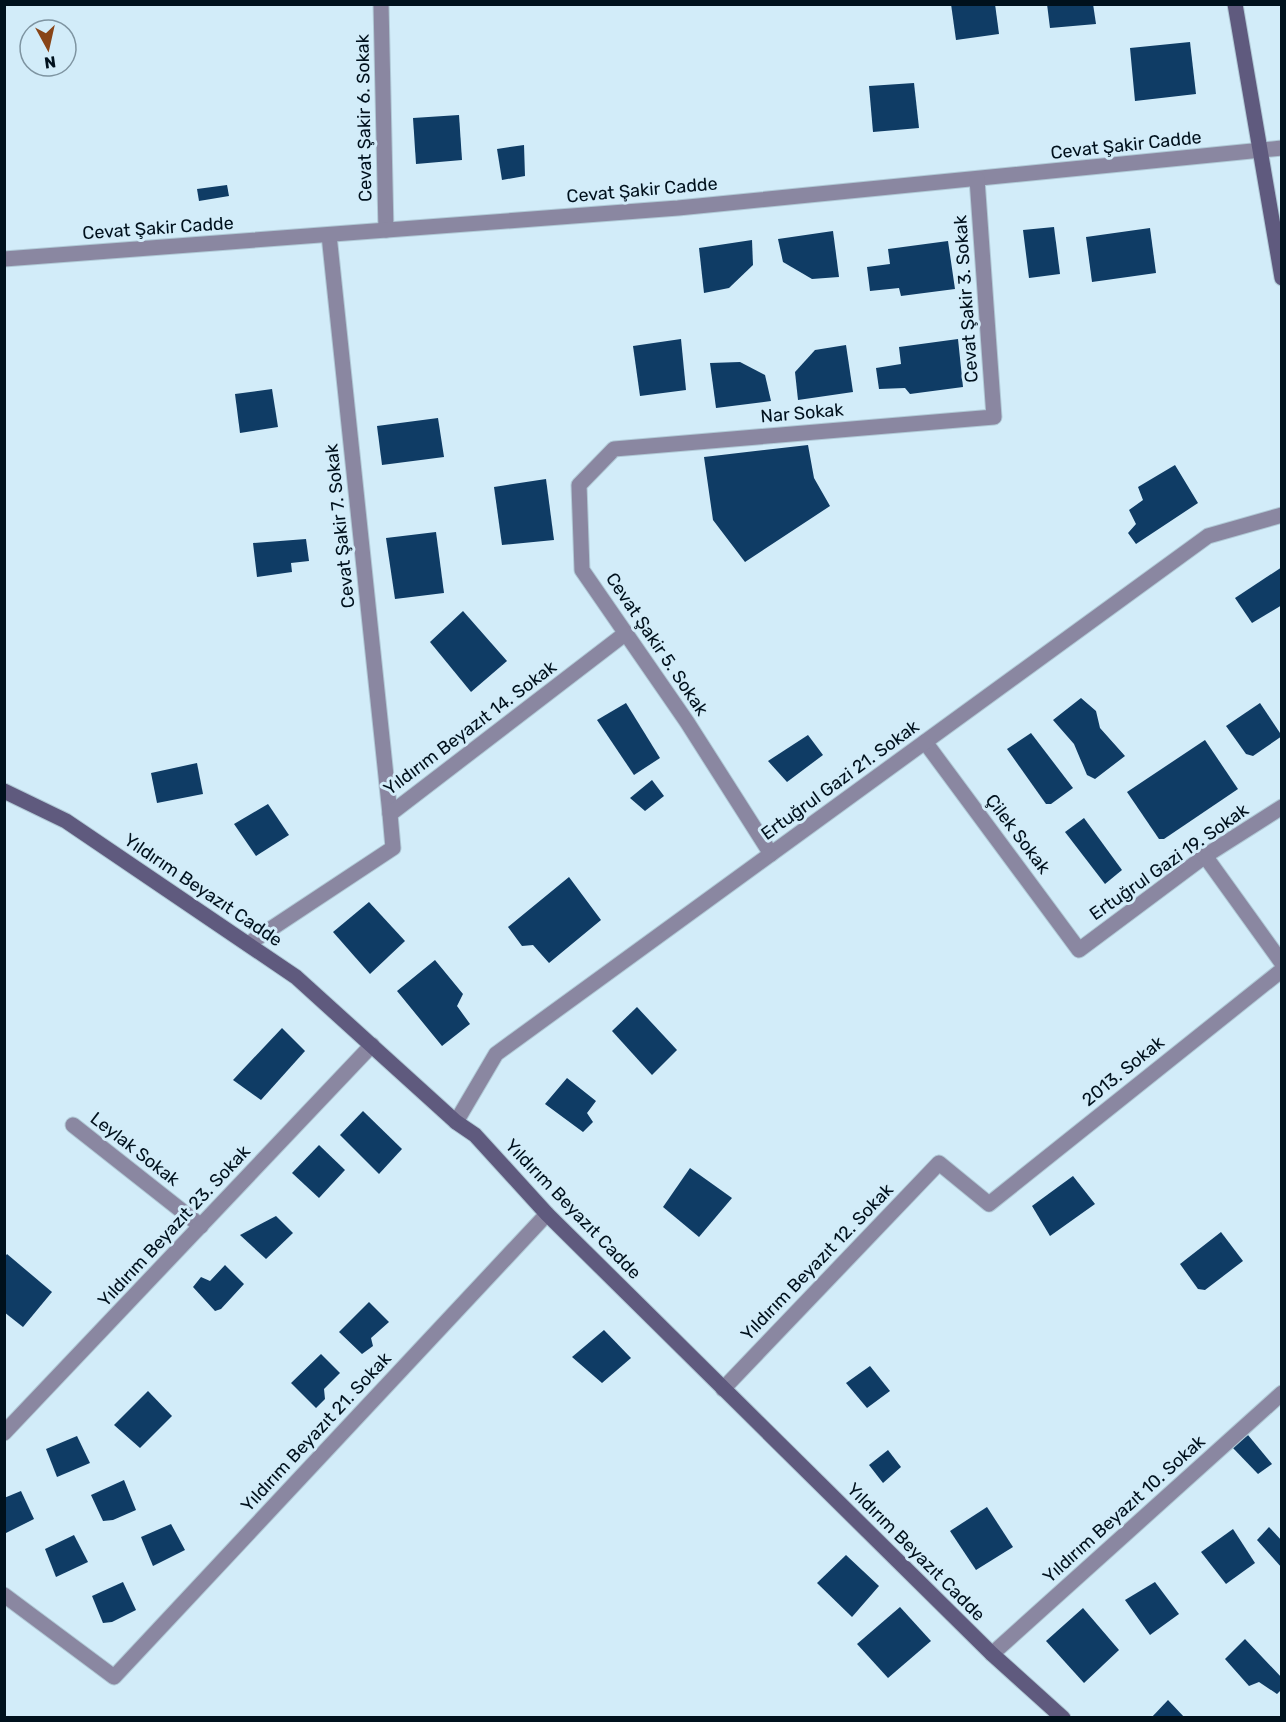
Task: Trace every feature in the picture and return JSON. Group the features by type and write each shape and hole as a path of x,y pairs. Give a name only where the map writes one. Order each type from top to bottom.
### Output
{"street":[{"name":"Cevat Şakir 6. Sokak","path":"381,4 386,230"},
{"path":"1235,4 1281,278"},
{"name":"Cevat Şakir Cadde","path":"4,259 678,208 1281,148"},
{"name":"Cevat Şakir 3. Sokak","path":"977,179 994,417"},
{"name":"Cevat Şakir 7. Sokak","path":"329,235 390,814"},
{"name":"Nar Sokak","path":"614,449 994,417"},
{"name":"Cevat Şakir 5. Sokak","path":"614,449 579,485 582,570 687,722 771,854"},
{"name":"Ertuğrul Gazi 21. Sokak","path":"456,1122 496,1054 1208,536 1281,515"},
{"name":"Yıldırım Beyazıt 14. Sokak","path":"248,944 393,848 390,814 626,633"},
{"name":"Çilek Sokak","path":"924,742 1080,950"},
{"name":"Yıldırım Beyazıt Cadde","path":"4,791 66,822 296,977 456,1122 475,1135 547,1215 992,1654 1063,1718"},
{"name":"Ertuğrul Gazi 19. Sokak","path":"1080,950 1205,856 1281,807"},
{"path":"1205,856 1281,963"},
{"name":"2013. Sokak","path":"939,1163 989,1204 1281,970"},
{"name":"Yıldırım Beyazıt 23. Sokak","path":"4,1433 372,1045"},
{"name":"Leylak Sokak","path":"73,1125 201,1226"},
{"name":"Yıldırım Beyazıt 12. Sokak","path":"723,1389 939,1163"},
{"name":"Yıldırım Beyazıt 21. Sokak","path":"4,1594 114,1677 547,1215"},
{"name":"Yıldırım Beyazıt 10. Sokak","path":"992,1654 1281,1394"}],"building":[{"path":"951,4 995,4 999,34 956,40"},
{"path":"1047,4 1093,4 1096,24 1050,28"},
{"path":"1190,42 1196,94 1135,101 1130,48"},
{"path":"914,83 919,128 873,132 869,86"},
{"path":"459,115 462,160 416,164 413,118"},
{"path":"524,145 525,176 502,180 497,149"},
{"path":"227,185 229,196 199,201 197,189"},
{"path":"1054,227 1060,274 1029,278 1023,230"},
{"path":"1150,228 1156,273 1092,282 1086,237"},
{"path":"833,231 839,277 812,279 783,262 778,239"},
{"path":"752,240 753,265 729,288 704,293 699,248"},
{"path":"948,241 955,289 901,296 899,288 870,291 867,267 890,264 888,249"},
{"path":"681,339 686,390 640,396 633,346"},
{"path":"958,339 963,387 910,394 905,388 879,389 876,368 901,364 899,347"},
{"path":"846,345 853,392 798,400 795,372 815,350"},
{"path":"740,362 765,375 771,401 716,408 710,363"},
{"path":"272,389 278,427 240,433 235,394"},
{"path":"438,418 444,457 382,465 377,426"},
{"path":"808,445 814,478 830,506 745,562 713,520 704,457"},
{"path":"1175,465 1198,503 1136,544 1128,533 1136,524 1129,510 1143,500 1138,487"},
{"path":"546,479 554,540 502,545 494,487"},
{"path":"436,532 444,593 395,599 386,538"},
{"path":"306,539 309,561 291,563 292,572 257,577 253,543"},
{"path":"1282,567 1282,605 1252,623 1235,598"},
{"path":"463,611 507,661 471,692 430,642"},
{"path":"1081,698 1096,711 1100,728 1125,756 1095,779 1087,775 1074,744 1053,720"},
{"path":"626,703 660,758 634,775 597,720"},
{"path":"1260,703 1282,736 1253,756 1246,754 1226,726"},
{"path":"1031,733 1073,788 1051,804 1046,804 1007,749"},
{"path":"808,735 823,755 787,782 768,761"},
{"path":"1205,740 1238,789 1164,839 1159,839 1127,792"},
{"path":"197,763 203,794 157,803 151,773"},
{"path":"652,780 664,796 645,811 630,798"},
{"path":"268,804 289,835 256,856 234,824"},
{"path":"1084,818 1122,870 1105,884 1065,832"},
{"path":"569,877 601,920 549,963 533,945 522,946 508,927"},
{"path":"369,902 405,941 370,974 333,932"},
{"path":"435,960 463,994 457,1006 470,1024 442,1046 397,991"},
{"path":"637,1007 677,1050 652,1075 612,1031"},
{"path":"282,1028 305,1051 261,1100 233,1080"},
{"path":"567,1078 596,1101 587,1113 593,1122 583,1132 545,1104"},
{"path":"363,1111 402,1149 379,1174 340,1135"},
{"path":"319,1145 345,1170 319,1198 292,1173"},
{"path":"690,1168 732,1198 699,1237 663,1207"},
{"path":"1073,1176 1095,1204 1050,1236 1032,1206"},
{"path":"276,1216 293,1233 266,1259 240,1235"},
{"path":"1221,1232 1243,1261 1205,1290 1198,1289 1180,1264"},
{"path":"7,1254 52,1292 23,1327 4,1312 4,1258"},
{"path":"225,1265 244,1284 221,1309 215,1311 193,1287 201,1277 210,1281"},
{"path":"369,1302 389,1322 371,1338 373,1346 362,1354 339,1332"},
{"path":"604,1330 631,1358 602,1383 572,1357"},
{"path":"321,1354 340,1373 324,1389 325,1399 316,1408 291,1383"},
{"path":"870,1366 890,1391 867,1408 846,1383"},
{"path":"148,1391 172,1416 140,1448 114,1425"},
{"path":"1248,1435 1272,1464 1258,1474 1232,1447"},
{"path":"77,1436 90,1463 57,1477 46,1449"},
{"path":"888,1450 901,1467 883,1483 869,1465"},
{"path":"124,1480 136,1510 113,1520 103,1521 91,1495"},
{"path":"21,1491 34,1519 4,1534 4,1498"},
{"path":"987,1507 1013,1547 976,1570 950,1531"},
{"path":"171,1524 185,1550 153,1566 141,1537"},
{"path":"1269,1527 1282,1541 1282,1568 1257,1540"},
{"path":"1233,1529 1255,1563 1226,1584 1201,1552"},
{"path":"74,1535 88,1562 56,1577 45,1549"},
{"path":"846,1555 879,1586 852,1617 817,1583"},
{"path":"123,1582 136,1610 112,1622 103,1623 92,1596"},
{"path":"1155,1582 1179,1614 1150,1635 1125,1600"},
{"path":"900,1607 931,1641 888,1678 857,1644"},
{"path":"1083,1608 1119,1650 1084,1683 1046,1641"},
{"path":"1245,1639 1282,1678 1282,1689 1277,1694 1259,1682 1249,1686 1225,1659"},
{"path":"1168,1700 1185,1718 1151,1718"}]}
